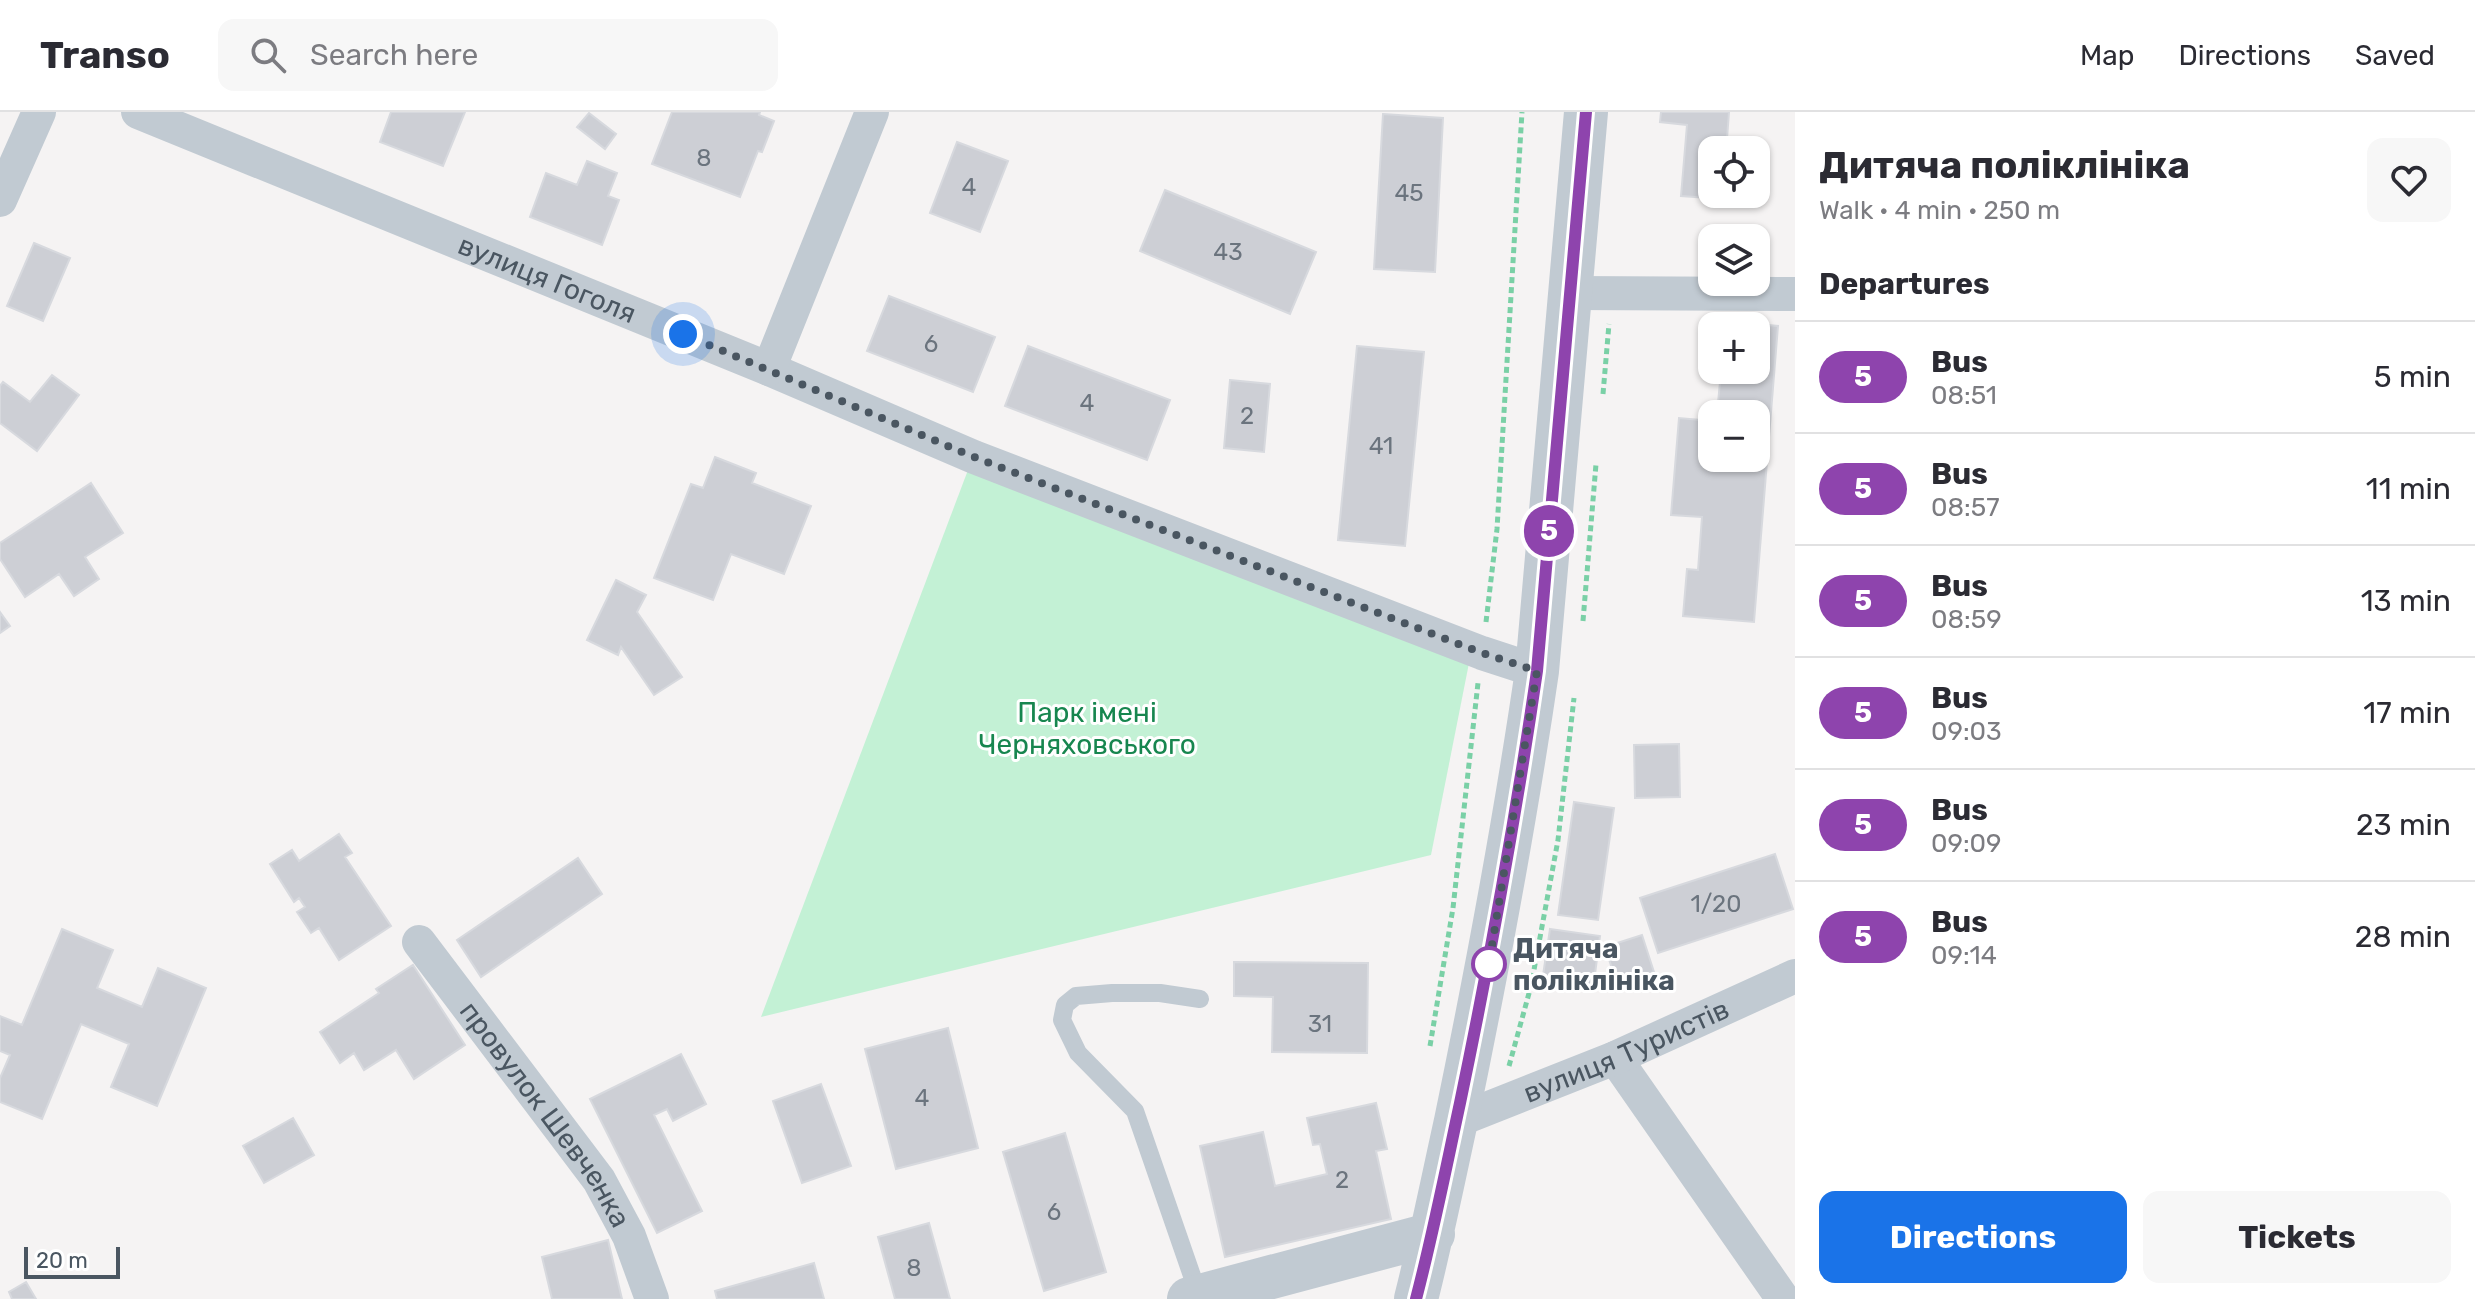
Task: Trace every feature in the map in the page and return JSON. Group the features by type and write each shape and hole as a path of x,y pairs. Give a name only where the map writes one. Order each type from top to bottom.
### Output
{"street":[{"path":"0,200 39,112"},
{"name":"вулиця Гоголя","path":"138,112 769,369 974,457 1482,653 1537,671"},
{"path":"769,369 872,112"},
{"path":"1416,1299 1433,1234 1490,962 1537,671 1586,112"},
{"path":"1571,293 1795,294"},
{"name":"провулок Шевченка","path":"419,942 599,1180 629,1236 652,1299"},
{"name":"вулиця Туристів","path":"1456,1121 1615,1058 1795,976"},
{"path":"1615,1058 1783,1299"},
{"path":"1194,1298 1433,1234"}],"lane":[{"path":"1194,1298 1135,1111 1078,1053 1062,1020 1065,1005 1076,996 1160,993 1200,999"}],"path":[{"path":"1427,1061 1453,908 1497,529 1522,112"}],"green space":[{"name":"Парк імені Черняховського","path":"968,470 1471,653 1431,855 761,1017"}],"building":[{"path":"391,112 465,112 443,166 380,142"},
{"path":"672,112 760,112 759,115 774,121 740,197 652,164"},
{"path":"1661,112 1729,112 1727,136 1698,136 1698,197 1681,196 1687,125 1660,122"},
{"path":"589,113 616,134 605,149 577,127"},
{"path":"1383,114 1443,118 1435,272 1374,269"},
{"path":"957,142 1008,161 980,232 930,213"},
{"path":"587,161 617,173 608,196 619,200 602,245 530,217 546,173 577,185"},
{"path":"1165,190 1316,252 1290,314 1140,251"},
{"path":"34,243 70,258 43,321 7,306"},
{"path":"889,296 995,337 973,392 867,351"},
{"path":"1770,325 1778,326 1770,425 1770,400 1718,400 1720,384 1770,384"},
{"path":"1028,346 1170,400 1147,460 1005,406"},
{"path":"1357,346 1424,352 1405,546 1338,540"},
{"path":"52,375 79,395 37,451 0,423 0,386 3,382 30,402"},
{"path":"1230,380 1270,384 1264,452 1224,448"},
{"path":"1679,418 1698,420 1698,472 1766,472 1754,622 1683,616 1687,569 1698,570 1702,517 1671,515"},
{"path":"715,457 756,473 752,483 811,506 784,574 731,554 713,600 654,578 691,484 703,488"},
{"path":"91,483 123,533 85,557 99,579 74,596 59,574 25,597 0,559 0,543"},
{"path":"616,580 646,595 637,612 682,677 654,695 621,647 618,655 587,640"},
{"path":"0,612 10,626 0,633"},
{"path":"1679,744 1680,797 1635,798 1634,745"},
{"path":"1574,802 1614,808 1598,920 1558,915"},
{"path":"339,834 352,853 345,857 391,926 339,960 319,928 311,933 297,912 305,907 299,898 294,902 270,864 292,850 299,861"},
{"path":"1775,854 1793,909 1658,953 1640,898"},
{"path":"578,858 602,894 481,977 457,940"},
{"path":"62,929 113,950 97,988 142,1007 158,968 206,988 157,1106 111,1087 129,1044 81,1024 42,1119 0,1102 0,1078 10,1055 0,1051 0,1016 22,1025"},
{"path":"1550,929 1600,936 1593,989 1542,982"},
{"path":"1642,935 1654,972 1617,984 1605,947"},
{"path":"1234,962 1368,963 1367,1053 1272,1052 1273,997 1234,996"},
{"path":"413,965 465,1045 414,1079 396,1050 364,1070 354,1053 340,1063 320,1032 379,993 376,989"},
{"path":"948,1028 978,1148 896,1169 865,1049"},
{"path":"681,1054 706,1104 673,1121 667,1109 654,1115 702,1211 657,1233 590,1099"},
{"path":"821,1084 851,1166 802,1183 773,1101"},
{"path":"1376,1103 1387,1149 1376,1151 1391,1219 1225,1257 1200,1146 1263,1132 1275,1186 1327,1174 1320,1144 1313,1145 1307,1118"},
{"path":"293,1118 314,1155 264,1183 243,1146"},
{"path":"1065,1133 1106,1272 1044,1291 1003,1152"},
{"path":"929,1223 950,1299 895,1299 878,1237"},
{"path":"608,1240 622,1299 552,1299 542,1257"},
{"path":"814,1263 824,1299 717,1299 715,1291"},
{"path":"26,1282 36,1299 12,1299 9,1292"}],"bus line":[{"name":"5","path":"1416,1299 1433,1234 1490,962 1537,671 1586,112"}],"place":[{"name":"Дитяча поліклініка","path":"1489,964"}],"route":[{"path":"683,334 974,457 1482,653 1537,671 1489,964"}]}
